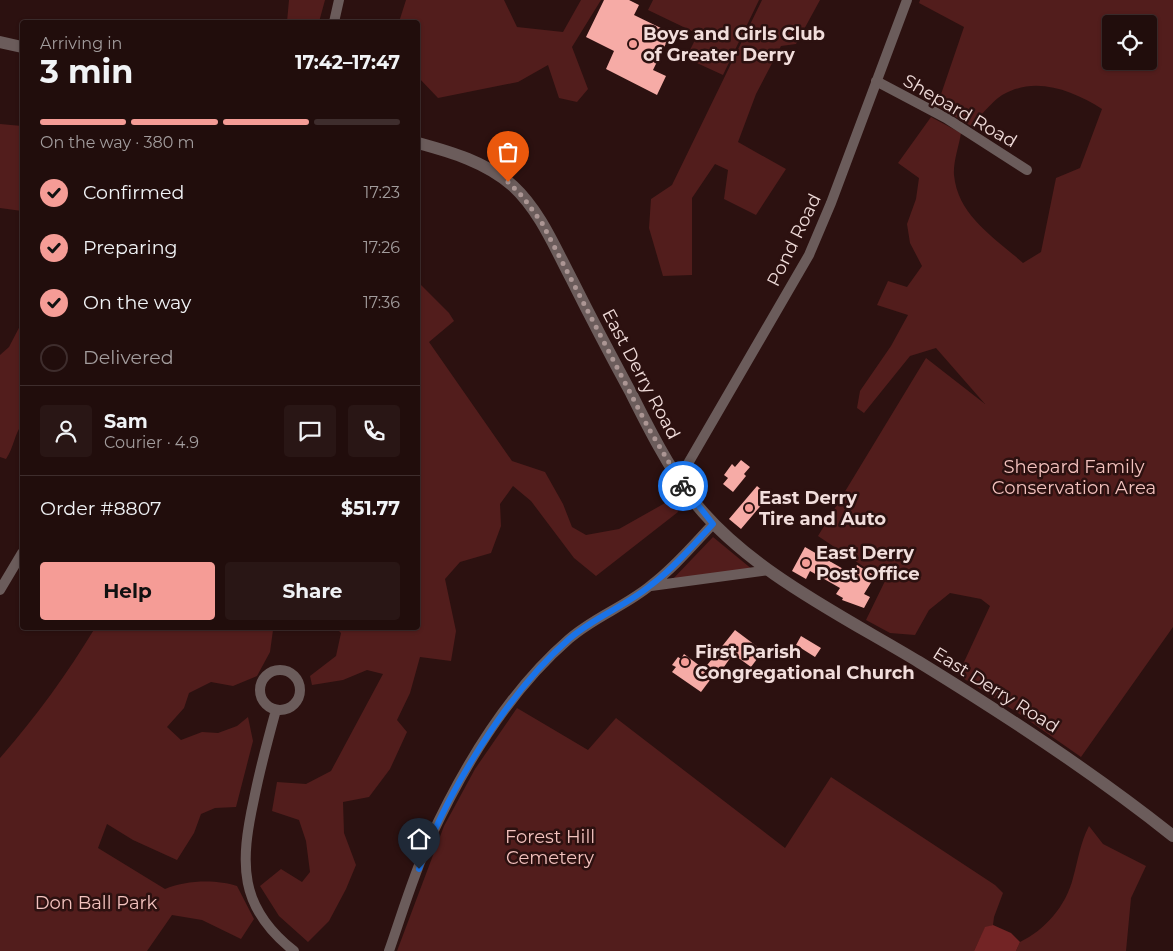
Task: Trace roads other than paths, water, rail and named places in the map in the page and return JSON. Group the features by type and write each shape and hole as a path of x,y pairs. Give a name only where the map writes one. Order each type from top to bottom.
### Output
{"street":[{"path":"334,20 339,0"},
{"name":"Pond Road","path":"679,479 809,255 831,203 906,0"},
{"path":"0,42 20,47"},
{"name":"Shepard Road","path":"876,81 946,118 1027,170"},
{"name":"East Derry Road","path":"420,144 460,156 481,165 499,175 523,197 542,223 649,429 679,479 713,524 739,548 769,570 1024,728 1078,765 1173,836"},
{"path":"389,951 430,839 474,756 511,704 540,667 570,638 587,625 651,586 713,524"},
{"path":"0,590 20,556"},
{"path":"651,586 769,570"},
{"path":"278,670 287,671 294,675 299,683 299,695 292,706 284,710 276,710 262,700 260,684 270,672 278,670"},
{"path":"276,710 249,820 245,849 245,869 249,891 258,912 274,934 294,951"}],"place":[{"name":"Boys and Girls Club of Greater Derry","path":"633,44"},
{"name":"East Derry Tire and Auto","path":"749,508"},
{"name":"East Derry Post Office","path":"806,563"},
{"name":"First Parish Congregational Church","path":"685,662"}],"park label":[{"name":"Shepard Family Conservation Area","path":"1074,477"},
{"name":"Forest Hill Cemetery","path":"550,848"},
{"name":"Don Ball Park","path":"96,903"}]}
